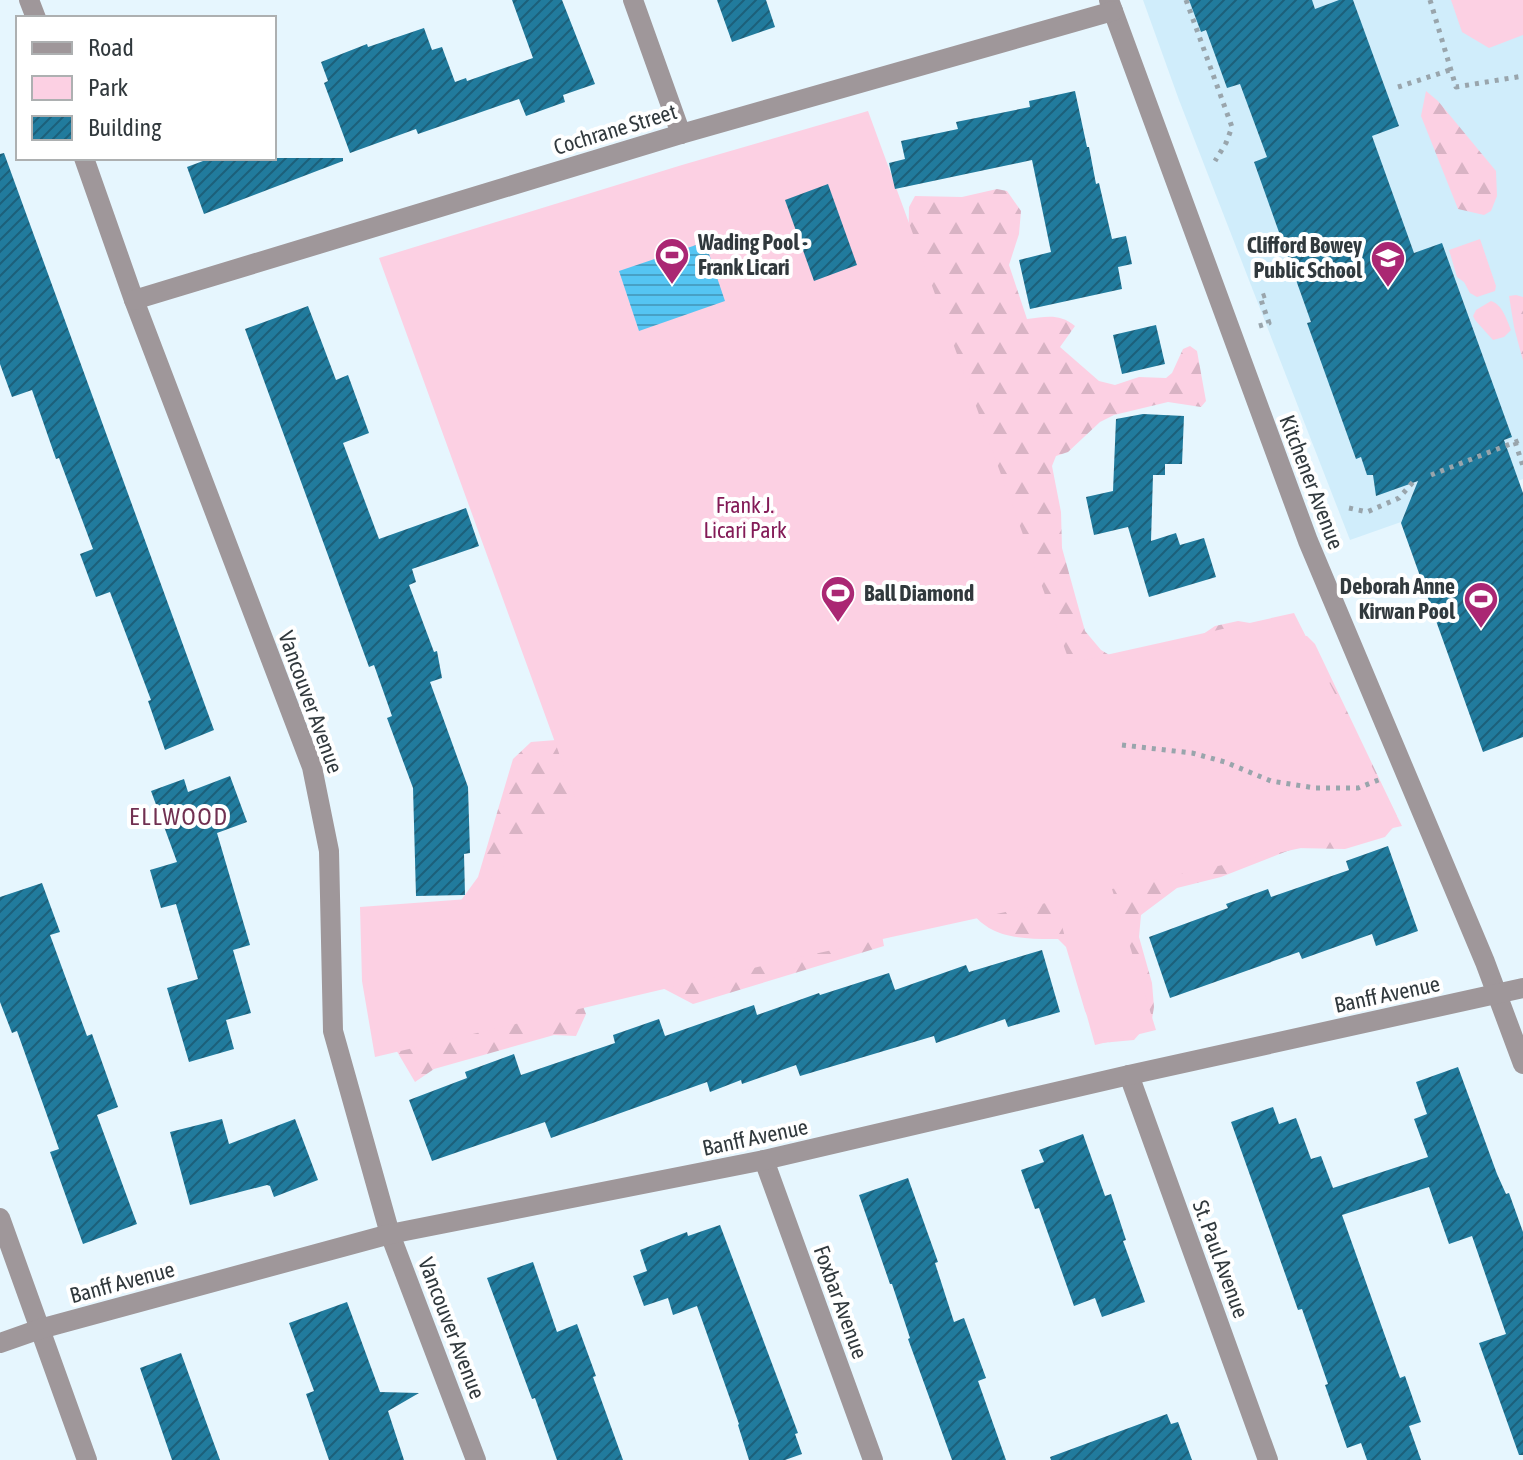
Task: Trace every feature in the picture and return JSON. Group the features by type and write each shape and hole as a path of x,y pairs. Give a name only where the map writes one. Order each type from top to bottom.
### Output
{"street":[{"path":"633,0 681,134"},
{"name":"Cochrane Street","path":"134,300 1111,5"},
{"name":"Kitchener Avenue","path":"1111,5 1308,541 1485,962 1523,1064"},
{"name":"Vancouver Avenue","path":"85,160 134,300 312,767 329,851 333,1031 390,1234 476,1460"},
{"name":"Banff Avenue","path":"0,1343 40,1329 390,1234 764,1160 1523,988"},
{"name":"St. Paul Avenue","path":"1129,1075 1268,1460"},
{"name":"Foxbar Avenue","path":"764,1160 873,1460"},
{"path":"0,1218 87,1460"}],"path":[{"path":"1186,0 1232,127 1215,161"},
{"path":"1430,0 1456,87 1523,76"},
{"path":"1398,87 1450,70"},
{"path":"1258,326 1269,323 1260,297 1269,294"},
{"path":"1431,475 1523,439"},
{"path":"1515,442 1523,466"},
{"path":"1349,508 1367,512 1399,498 1413,482"},
{"path":"1122,745 1192,753 1225,762 1271,781 1315,788 1358,788 1405,770"}],"shaded area":[{"name":"Clifford Bowey Public School","path":"1143,0 1523,0 1523,479 1350,540"}],"green space":[{"path":"1451,0 1523,0 1523,35 1489,48 1462,32"},
{"path":"1426,91 1438,101 1496,171 1497,196 1491,211 1484,215 1458,209 1421,116"},
{"name":"Frank J. Licari Park","path":"868,111 1070,663 1294,613 1402,826 1112,889 1156,1030 1095,1045 1055,901 375,1057 362,981 360,907 468,899 576,800 379,258"},
{"path":"997,189 1007,191 1021,211 1019,234 1009,265 1027,319 1058,318 1075,326 1060,347 1099,381 1115,385 1139,377 1166,378 1172,373 1183,349 1190,346 1197,351 1206,401 1201,407 1168,402 1114,415 1100,422 1068,452 1056,456 1052,466 1061,512 1062,548 1085,631 1101,650 1121,662 1174,654 1215,626 1238,621 1250,623 1269,636 1307,636 1315,644 1397,816 1395,825 1385,837 1345,849 1295,848 1221,877 1177,888 1141,915 1139,937 1152,983 1154,1007 1152,1019 1134,1040 1101,1043 1085,1011 1066,947 1058,939 1022,938 999,933 979,921 971,911 1066,687 908,254 909,207 915,196 962,197"},
{"path":"1480,239 1496,286 1495,291 1477,297 1457,277 1449,250"},
{"path":"1509,296 1523,297 1523,361"},
{"path":"1491,301 1501,309 1511,330 1504,337 1493,340 1473,316 1476,310"},
{"path":"556,740 587,774 564,883 451,914 478,877 513,759 531,742"},
{"path":"880,924 884,946 693,1004 651,982"},
{"path":"578,994 586,1014 576,1036 554,1035 434,1069 415,1082 392,1043"}],"water":[{"name":"Wading Pool - Frank Licari","path":"705,242 725,301 639,331 619,271"}],"building":[{"path":"512,0 562,0 595,84 563,95 565,102 526,116 519,99 418,134 416,129 350,153 324,83 328,81 321,62 367,44 368,47 424,28 432,50 442,47 455,82 466,78 467,81 533,58"},
{"path":"717,0 766,0 775,27 732,42"},
{"path":"1189,0 1312,0 1315,9 1339,0 1353,0 1399,126 1372,136 1414,253 1442,243 1512,437 1504,440 1523,493 1523,737 1483,752 1401,523 1418,481 1376,496 1373,475 1367,475 1361,457 1356,459 1254,162 1267,157 1240,84 1227,88 1206,30 1201,32"},
{"path":"1075,91 1112,239 1126,236 1132,264 1118,267 1122,289 1030,309 1019,260 1051,252 1032,160 895,189 889,163 905,159 901,141 958,129 956,122 1030,107 1029,101"},
{"path":"4,153 214,730 165,750 148,701 151,700 110,592 96,597 80,554 93,549 32,390 12,397 0,364 0,154"},
{"path":"343,158 343,161 204,214 187,167 206,160"},
{"path":"828,184 857,265 814,281 785,200"},
{"path":"308,306 336,380 348,375 369,433 343,443 379,539 466,508 479,546 412,569 416,582 409,585 434,652 437,651 442,678 430,682 468,787 470,853 464,854 465,895 416,896 413,788 387,718 392,716 374,665 369,667 245,329"},
{"path":"1156,325 1165,364 1122,374 1113,335"},
{"path":"1143,414 1184,416 1182,464 1165,464 1165,475 1153,475 1151,541 1176,533 1180,545 1204,538 1216,577 1149,597 1128,527 1094,535 1086,497 1113,491 1116,419"},
{"path":"230,776 247,822 217,833 250,945 233,950 251,1013 226,1020 234,1049 189,1062 167,988 198,979 176,904 161,908 150,870 177,862 151,791 184,779 188,792"},
{"path":"1388,846 1418,931 1376,946 1372,934 1302,959 1299,952 1170,998 1149,937 1228,908 1226,904 1268,889 1271,897 1349,870 1346,861"},
{"path":"42,883 60,932 50,935 87,1036 92,1034 118,1107 97,1115 137,1224 83,1244 50,1152 59,1149 17,1031 12,1033 0,1002 0,897"},
{"path":"1042,950 1060,1012 1008,1027 1005,1019 936,1043 934,1036 800,1076 796,1065 710,1092 707,1082 551,1138 545,1122 432,1161 409,1100 467,1078 465,1072 514,1054 521,1075 615,1043 613,1035 659,1019 665,1036 754,1005 757,1015 889,973 895,990 966,965 969,972"},
{"path":"1458,1067 1497,1174 1506,1194 1509,1193 1523,1232 1523,1455 1519,1455 1479,1343 1506,1334 1472,1236 1449,1244 1429,1187 1342,1215 1400,1378 1405,1376 1421,1422 1409,1426 1421,1460 1367,1460 1361,1443 1347,1448 1302,1309 1298,1310 1231,1122 1273,1107 1279,1124 1296,1118 1311,1159 1321,1156 1333,1188 1428,1157 1414,1119 1427,1114 1416,1082"},
{"path":"222,1119 229,1144 295,1119 318,1180 274,1197 267,1185 190,1205 170,1132"},
{"path":"1083,1134 1105,1196 1111,1194 1126,1240 1123,1241 1145,1302 1102,1317 1095,1298 1074,1306 1039,1208 1035,1209 1021,1170 1044,1162 1039,1150"},
{"path":"908,1178 938,1262 935,1263 954,1322 964,1318 986,1378 978,1381 1006,1460 952,1460 908,1339 892,1284 859,1195"},
{"path":"720,1225 798,1433 795,1434 802,1454 785,1460 749,1460 697,1306 673,1315 668,1298 644,1306 633,1276 647,1271 640,1250 687,1232 688,1236"},
{"path":"533,1262 557,1332 577,1324 623,1460 557,1460 487,1278"},
{"path":"347,1302 380,1392 419,1393 388,1411 404,1460 329,1460 306,1394 314,1391 289,1323"},
{"path":"181,1353 220,1460 172,1460 140,1368"},
{"path":"1167,1414 1171,1424 1178,1422 1192,1460 1051,1460 1050,1457"}],"place":[{"name":"Wading Pool - Frank Licari","path":"672,286"},
{"name":"Clifford Bowey Public School","path":"1388,289"},
{"name":"Ball Diamond","path":"838,624"},
{"name":"Deborah Anne Kirwan Pool","path":"1481,630"}],"district":[{"name":"ELLWOOD","path":"179,816"}]}
